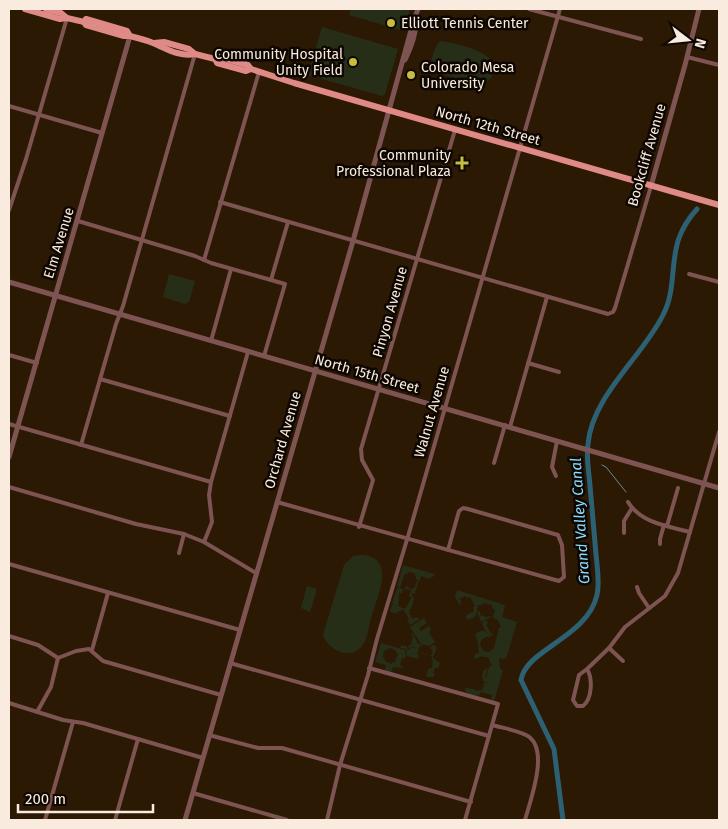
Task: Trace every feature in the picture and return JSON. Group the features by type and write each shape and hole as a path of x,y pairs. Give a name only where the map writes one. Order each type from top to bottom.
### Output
{"main road":[{"name":"North 12th Street","path":"25,9 60,19 67,18 84,22 86,25 124,36 154,43 164,42 214,59 222,65 246,71 251,69 454,130 719,206"},
{"name":"North 12th Street","path":"46,9 61,13 67,18"}],"street":[{"path":"529,9 640,39"},
{"name":"Walnut Avenue","path":"327,820 340,765 361,700 560,9"},
{"name":"Bookcliff Avenue","path":"547,297 605,313 612,312 615,308 688,57 699,9"},
{"name":"Orchard Avenue","path":"185,820 353,241 410,33 418,11"},
{"path":"9,210 67,18"},
{"name":"Elm Avenue","path":"9,456 78,222 130,36"},
{"path":"81,445 195,54"},
{"path":"688,57 719,65"},
{"path":"204,260 259,72"},
{"path":"9,106 102,133"},
{"name":"Pinyon Avenue","path":"359,527 373,480 362,460 360,449 454,130"},
{"path":"220,202 547,297 528,363 494,463"},
{"path":"78,222 285,284 264,356"},
{"path":"270,280 288,222"},
{"path":"211,341 231,269"},
{"path":"689,274 719,282"},
{"name":"North 15th Street","path":"9,282 719,488"},
{"path":"204,542 212,522 209,501 211,482 248,352"},
{"path":"9,355 37,363"},
{"path":"528,363 559,372"},
{"path":"100,379 230,416"},
{"path":"9,424 211,482"},
{"path":"588,669 591,683 587,702 586,705 580,707 575,705 573,700 577,678 581,672 588,669 609,648 625,627 662,600 678,573 719,432"},
{"path":"556,476 552,467 557,441"},
{"path":"9,487 136,524 184,534 204,542 256,573"},
{"path":"660,544 660,539 678,488"},
{"path":"277,502 359,527 559,582 562,581 565,572 562,545 558,535 463,508 460,511 448,550"},
{"path":"628,502 632,508 646,519 690,532"},
{"path":"624,533 624,521 632,508"},
{"path":"179,553 184,534"},
{"path":"9,564 240,630"},
{"path":"637,587 639,594 649,608"},
{"path":"92,650 108,593"},
{"path":"9,636 38,644 58,658"},
{"path":"609,648 623,661"},
{"path":"58,658 76,651 92,650"},
{"path":"92,650 97,657 104,660 221,695"},
{"path":"37,712 52,687 58,658"},
{"path":"230,663 489,736"},
{"path":"369,668 498,704 465,820"},
{"path":"9,703 203,758"},
{"path":"45,820 73,722"},
{"path":"492,725 528,735 535,744 539,760 538,768 525,820"},
{"path":"210,735 258,748 282,748 471,802"},
{"path":"114,820 138,739"},
{"path":"193,793 287,820"}],"green space":[{"name":"Elliott Tennis Center","path":"351,9 410,9 404,31 349,15"},
{"name":"Community Hospital Unity Field","path":"322,27 398,49 385,94 382,96 308,75"},
{"path":"441,41 471,48 485,55 494,65 492,77 485,83 476,84 430,71 432,58 438,43"},
{"path":"169,274 195,281 189,302 185,304 163,297"},
{"path":"353,556 372,557 379,563 382,570 380,588 365,642 358,650 352,653 340,652 330,645 323,635 344,565"},
{"path":"403,565 434,574 434,576 429,579 421,576 420,580 417,580 414,574 419,575 410,572 404,575 400,588 397,587"},
{"path":"418,580 415,594 411,593 414,599 411,609 408,609 413,619 416,617 420,619 410,625 404,610 396,613 390,612 392,605 396,605 392,604 397,588 403,589 402,593 399,593 398,606 405,609 412,597 409,596 411,590 405,589 406,586 412,589 416,586"},
{"path":"307,586 317,589 310,612 301,608"},
{"path":"457,590 505,605 502,617 517,622 507,656 504,659 499,658 500,669 503,670 494,702 491,701 492,695 481,692 478,696 467,693 465,688 476,691 482,690 483,684 487,682 484,682 483,671 488,668 486,678 489,667 492,666 488,657 483,657 481,654 482,656 474,658 475,654 479,653 475,634 483,630 489,635 482,623 486,620 488,623 486,624 493,635 490,635 492,637 482,639 480,644 483,651 489,652 494,648 499,628 501,627 497,619 494,619 495,610 492,608 492,605 483,603 478,605 476,616 468,620 465,616 474,611 473,607 475,606 470,597 465,596 459,599 461,601 460,606 455,597"},
{"path":"477,611 480,612 480,615 486,617 493,616 481,622"},
{"path":"424,618 427,623 419,628 421,631 429,626 431,629 429,633 435,642 429,646 421,644 410,627"},
{"path":"413,633 418,644 423,645 419,647 418,652 431,656 433,651 430,648 431,646 437,647 433,658 440,663 438,668 435,668 434,677 426,677 428,669 432,668 433,660 431,660 433,657 416,652 419,655 418,659 407,656 406,649 400,648 401,645 407,646 407,650 413,647 415,649 414,646 409,648 408,646 411,645 413,636 411,635"},
{"path":"381,643 405,650 406,656 402,658 400,665 403,668 393,667 391,673 385,671 386,665 375,662","holes":["390,648 395,650 398,655 395,664 395,662 387,663 383,657 384,651"]}],"waterway":[{"name":"Grand Valley Canal","path":"563,820 554,749 521,680 525,669 534,660 582,622 591,610 597,595 598,574 587,460 592,426 608,393 643,346 663,315 670,296 679,238 686,223 697,209"},
{"path":"602,465 606,467 626,492"}],"place":[{"name":"Elliott Tennis Center","path":"391,23"},
{"name":"Community Hospital Unity Field","path":"353,62"},
{"name":"Colorado Mesa University","path":"411,75"},
{"name":"Community Professional Plaza","path":"462,163"}]}
